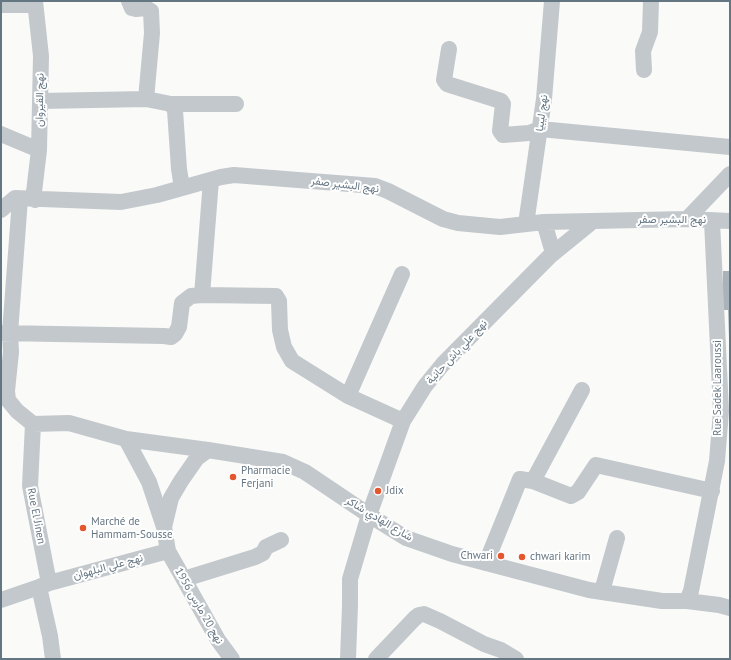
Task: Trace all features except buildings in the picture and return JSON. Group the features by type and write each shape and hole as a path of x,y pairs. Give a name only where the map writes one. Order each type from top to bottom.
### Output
{"street":[{"path":"129,1 132,8 146,8 151,11 152,33 146,99"},
{"name":"نهج ليبيا","path":"526,224 544,99 552,1"},
{"path":"644,70 643,51 650,32 651,1"},
{"path":"1,5 35,3"},
{"name":"نهج القيروان","path":"4,391 11,352 6,333 27,199 34,192 39,150 41,56 35,3"},
{"path":"449,49 444,80 447,84 501,101 503,104 500,131 503,135 529,134 540,129 730,146"},
{"path":"40,101 146,99 172,104 236,104"},
{"path":"172,104 175,110 179,169 182,188"},
{"path":"1,134 39,150"},
{"path":"687,219 730,174"},
{"name":"نهج البشير صفر","path":"27,199 121,202 157,195 234,175 369,185 388,191 450,222 500,227 544,222 687,219 730,221"},
{"path":"202,295 211,180"},
{"path":"1,210 15,198 27,199"},
{"name":"Rue Sadek Laaroussi","path":"687,601 691,591 712,491 724,461 712,220"},
{"path":"544,222 549,241 555,252"},
{"name":"نهج علي باش حانبة","path":"348,659 350,578 369,515 403,421 425,386 443,364 555,252 593,222"},
{"path":"348,396 402,274"},
{"path":"6,333 171,337 179,328 182,303 191,296 276,296 279,301 280,330 284,347 292,361 348,396 403,421"},
{"path":"533,481 582,390"},
{"path":"4,391 8,400 17,411 33,424"},
{"name":"شارع الهادي شاكر","path":"33,424 69,422 126,439 283,462 305,472 406,538 452,554 589,590 662,601 687,601 730,608"},
{"name":"Rue El Jinen","path":"33,424 30,486 53,659"},
{"path":"126,439 149,482 164,527 168,551"},
{"path":"164,527 171,498 197,458 208,450"},
{"path":"486,563 518,482 522,479 533,481 571,496 578,492 596,465 712,491"},
{"path":"602,592 617,538"},
{"path":"184,579 255,557 263,553 266,547 281,540"},
{"name":"نهج علي البلهوان","path":"1,600 44,585 168,551"},
{"name":"نهج 20 مارس 1956","path":"168,551 218,640 232,659"},
{"path":"376,659 415,618 424,614 484,644 501,650 516,659"}],"place":[{"name":"Pharmacie Ferjani","path":"233,477"},
{"name":"Jdix","path":"378,491"},
{"name":"Marché de Hammam-Sousse","path":"83,528"},
{"name":"Chwari","path":"501,556"},
{"name":"chwari karim","path":"522,557"}]}
